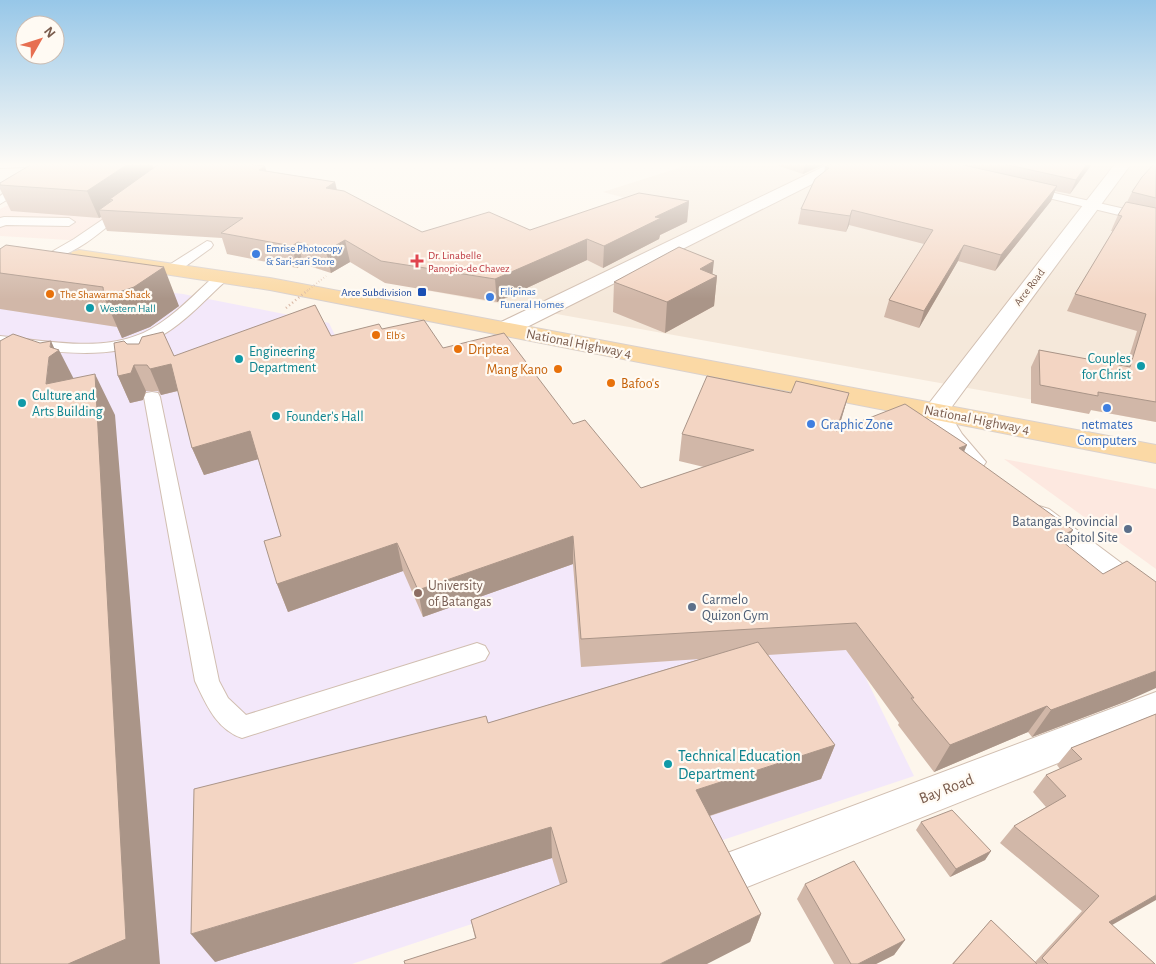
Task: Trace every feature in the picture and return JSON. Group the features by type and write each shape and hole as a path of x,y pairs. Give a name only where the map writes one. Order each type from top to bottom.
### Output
{"main road":[{"name":"National Highway 4","path":"45,253 174,268 223,276 936,410 1156,454"}],"street":[{"path":"505,329 749,209"},
{"name":"Arce Road","path":"936,410 1039,272 1090,209"},
{"path":"936,410 952,439 989,477"},
{"path":"1019,501 1156,607"},
{"name":"Bay Road","path":"737,870 1156,708"}],"lane":[{"path":"45,253 78,242 122,209"},
{"path":"1113,209 1156,220"},
{"path":"0,223 4,221 69,222"},
{"path":"174,268 207,245"},
{"path":"0,341 109,348 139,341 157,332 223,276"},
{"path":"139,341 142,357"},
{"path":"152,397 207,681 219,706 242,727 476,653"}],"path":[{"path":"286,308 326,276"}],"shaded area":[{"path":"0,209 130,209 86,241 0,236"},
{"name":"Arce Subdivision","path":"652,209 1156,209 1156,422 424,290"},
{"name":"University of Batangas","path":"0,273 183,294 329,323 391,450 850,646 914,776 352,964 0,964"},
{"name":"Batangas Provincial Capitol Site","path":"1004,459 1156,489 1156,569"}],"building":[{"path":"378,209 422,232 489,212 530,230 592,209 672,209 655,217 661,218 604,246 587,239 495,279 381,261 345,240 326,251 298,242 292,246 221,233 243,218 99,210"},
{"path":"801,209 1038,209 1001,255 964,245 924,311 889,300 933,230 852,210 850,216"},
{"path":"1122,209 1156,209 1156,402 1098,392 1098,396 1040,385 1039,350 1130,367 1146,314 1075,294 1122,216 1118,215"},
{"path":"6,245 164,267 134,287 104,297 103,287 0,273 0,249"},
{"path":"679,247 714,261 700,269 717,276 667,302 614,282"},
{"path":"315,305 331,336 379,324 382,329 424,320 443,348 504,333 573,424 585,420 641,488 754,450 682,434 707,376 791,393 796,381 849,393 836,431 905,404 967,445 959,448 1073,530 1058,538 1103,574 1127,561 1156,582 1156,671 1051,710 1047,706 950,745 911,698 914,698 856,623 581,639 573,536 418,590 397,543 277,584 264,541 281,536 250,431 192,448 171,364 150,369 147,365 134,365 131,373 118,376 114,343 124,341 127,344 139,344 142,337 163,332 174,356"},
{"path":"13,334 40,343 51,341 50,347 59,350 49,357 46,384 95,374 126,939 68,964 0,964 0,341"},
{"path":"758,642 835,745 696,790 761,914 660,964 405,964 404,961 476,938 471,920 567,882 551,827 191,934 194,789 486,716 488,723"},
{"path":"1156,714 1156,895 1109,922 1155,964 1048,964 1042,958 1099,896 1014,826 1066,796 1046,775 1082,759 1071,748"},
{"path":"952,810 991,851 956,869 921,822"},
{"path":"854,861 905,940 858,964 851,964 805,884"},
{"path":"991,920 1037,964 953,964"}],"place":[{"name":"Emrise Photocopy & Sari-sari Store","path":"256,254"},
{"name":"Dr. Linabelle Panopio-de Chavez","path":"417,261"},
{"name":"Arce Subdivision","path":"422,292"},
{"name":"The Shawarma Shack","path":"50,294"},
{"name":"Filipinas Funeral Homes","path":"490,297"},
{"name":"Western Hall","path":"90,308"},
{"name":"Elb's","path":"376,335"},
{"name":"Driptea","path":"458,349"},
{"name":"Engineering Department","path":"239,359"},
{"name":"Couples for Christ","path":"1141,366"},
{"name":"Mang Kano","path":"558,369"},
{"name":"Bafoo's","path":"611,383"},
{"name":"Culture and Arts Building","path":"22,403"},
{"name":"netmates Computers","path":"1107,408"},
{"name":"Founder's Hall","path":"276,416"},
{"name":"Graphic Zone","path":"811,424"},
{"name":"Batangas Provincial Capitol Site","path":"1128,529"},
{"name":"University of Batangas","path":"418,593"},
{"name":"Carmelo Quizon Gym","path":"692,607"},
{"name":"Technical Education Department","path":"668,764"}]}
